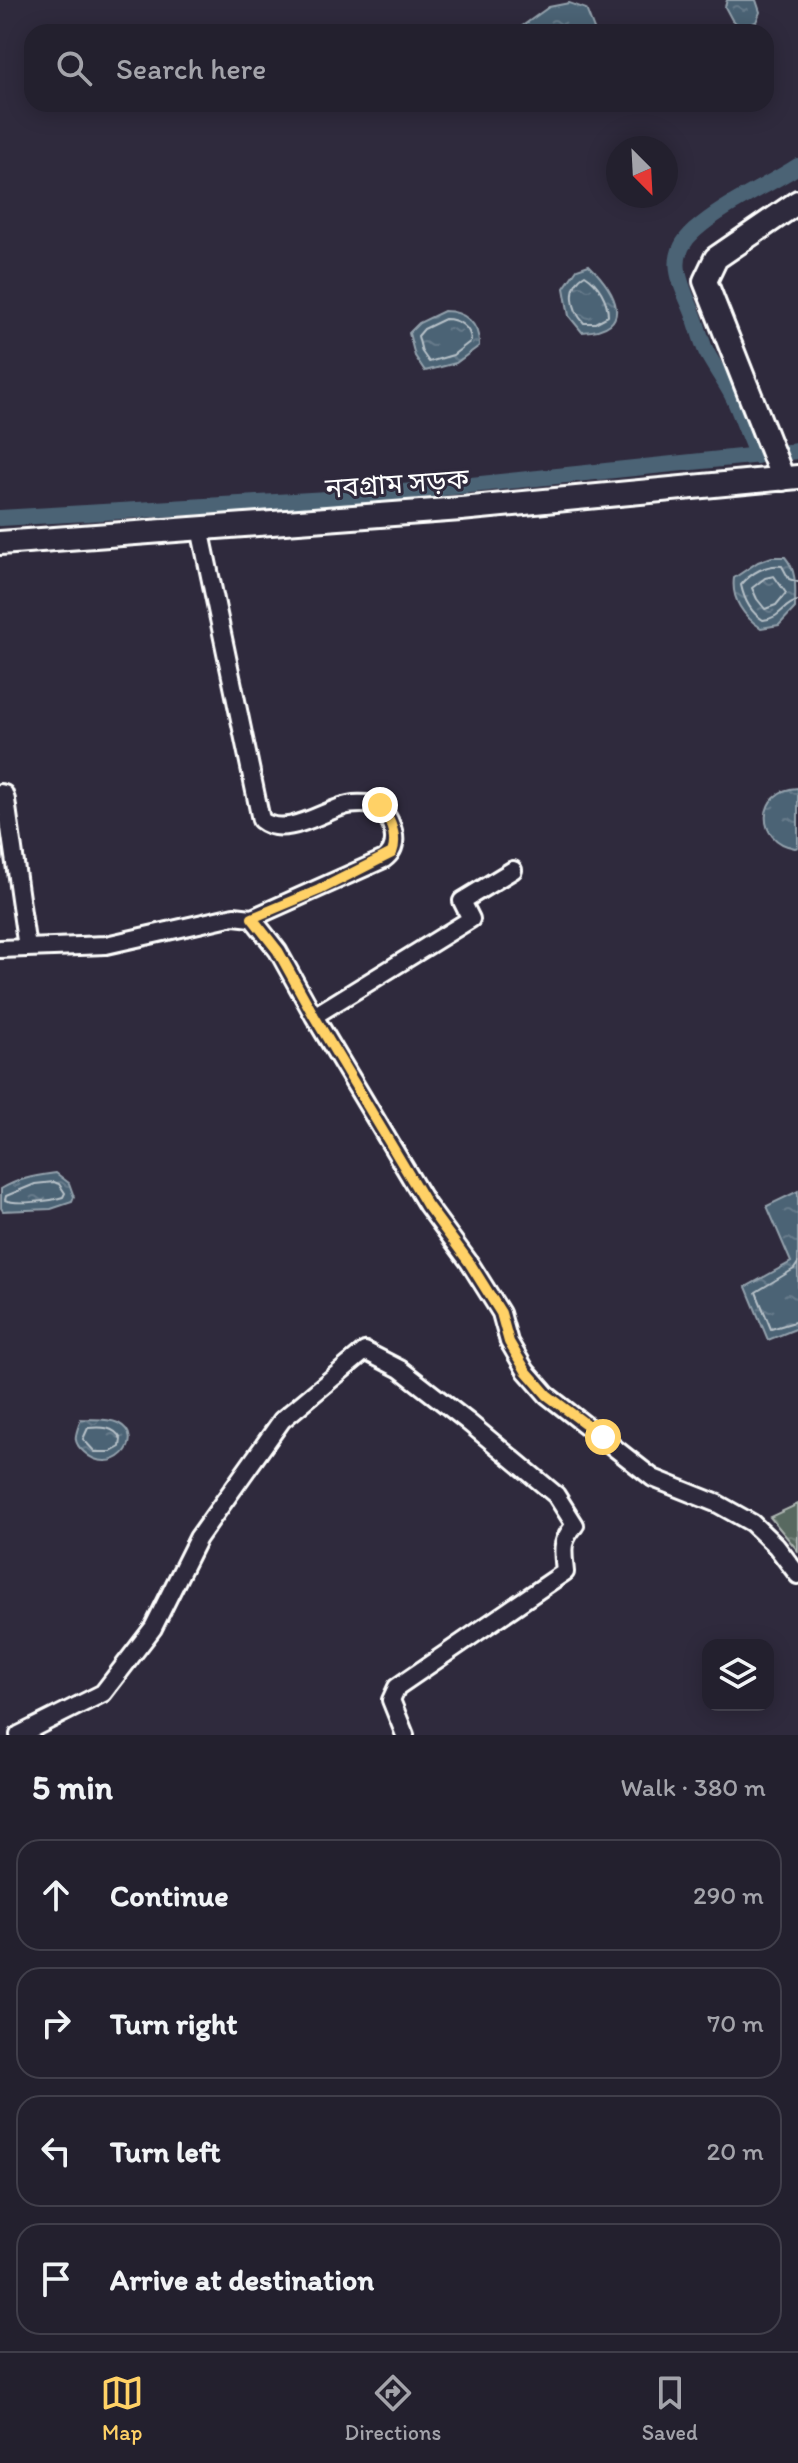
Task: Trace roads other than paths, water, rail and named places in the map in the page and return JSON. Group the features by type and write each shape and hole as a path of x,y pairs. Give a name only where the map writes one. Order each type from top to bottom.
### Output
{"main road":[{"path":"787,475 705,281 716,258 798,202"},
{"name":"নবগ্রাম সড়ক","path":"0,543 461,509 787,475"}],"street":[{"path":"0,949 106,945 234,916 252,918 392,853 396,844 386,813 380,805 344,806 281,826 265,824 261,820 200,528"},
{"path":"0,793 6,800 27,948"},
{"path":"314,1016 471,919 462,901 513,870"},
{"path":"252,918 278,951 427,1205 469,1262 501,1313 509,1342 526,1371 547,1395 653,1478 718,1504 752,1523 776,1546 798,1575"},
{"path":"19,1735 103,1693 153,1628 198,1538 282,1420 365,1351 400,1369 478,1430 556,1495 575,1525 566,1536 563,1548 565,1572 397,1687 391,1700 405,1735"}],"water":[{"path":"727,0 756,0 760,12 756,22 738,24 725,7"},
{"path":"569,3 586,9 592,24 525,24 549,7"},
{"path":"589,265 607,286 616,308 610,324 599,330 582,332 569,316 564,288 577,269"},
{"path":"444,311 458,313 470,320 477,331 479,346 456,363 425,371 415,356 409,333 419,323"},
{"path":"772,557 785,557 792,569 795,608 779,625 761,628 740,607 734,578"},
{"path":"798,788 798,847 795,848 782,844 772,836 766,816 774,797"},
{"path":"56,1173 69,1183 74,1197 72,1202 51,1209 3,1211 1,1189 21,1180"},
{"path":"798,1191 798,1328 768,1340 746,1287 791,1262 767,1206"},
{"path":"81,1419 118,1423 127,1430 130,1438 123,1454 105,1461 84,1452 76,1441"}],"waterway":[{"path":"757,456 734,399 704,347 681,283 677,262 685,241 706,221 798,166"},
{"path":"0,518 345,498 798,451"}]}
